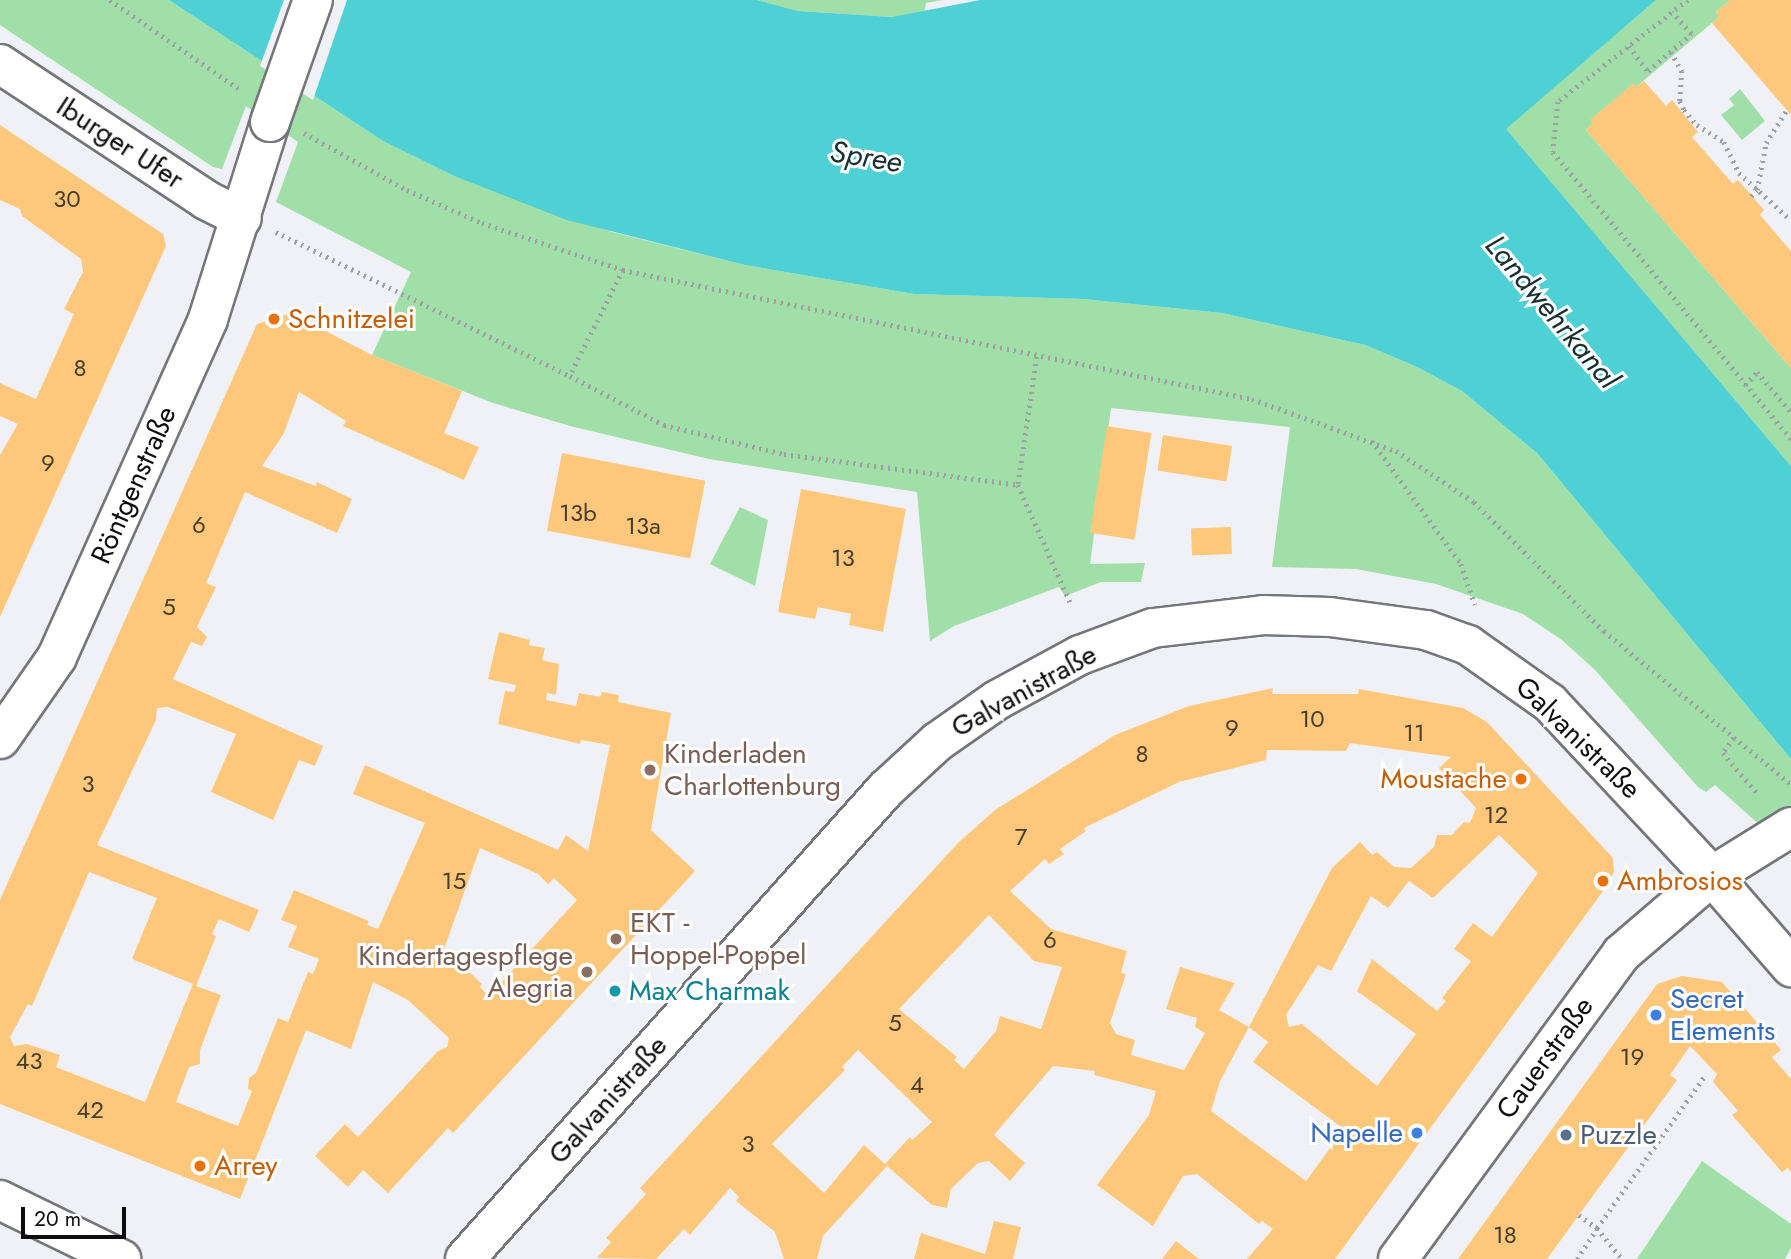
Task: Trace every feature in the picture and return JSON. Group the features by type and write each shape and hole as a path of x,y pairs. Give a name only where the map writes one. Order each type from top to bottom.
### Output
{"street":[{"name":"Röntgenstraße","path":"0,739 57,657 253,222 274,117 313,0"},
{"name":"Iburger Ufer","path":"0,64 206,200 253,222"},
{"name":"Galvanistraße","path":"466,1259 876,800 937,742 997,700 1080,655 1153,628 1263,615 1331,617 1426,631 1468,645 1550,703 1712,876 1791,967"},
{"name":"Cauerstraße","path":"1398,1259 1621,954 1712,876 1791,827"},
{"path":"0,1200 121,1259"}],"path":[{"path":"110,0 274,117 407,190 469,218 623,270 1252,399 1396,451 1474,502 1604,631 1791,784"},
{"path":"1688,0 1558,102 1553,152 1791,439"},
{"path":"1629,46 1648,71 1691,34 1672,12"},
{"path":"1671,52 1682,71 1680,101 1692,122 1724,142 1739,173 1791,220"},
{"path":"1751,195 1757,190 1766,143 1787,110"},
{"path":"253,222 570,376 664,425 784,454 1018,485"},
{"path":"570,376 623,270"},
{"path":"1037,357 1018,485 1070,601"},
{"path":"1745,385 1757,372 1791,412"},
{"path":"1372,441 1461,564 1475,605"},
{"path":"1734,738 1723,753 1757,793"},
{"path":"1577,1259 1704,1077"},
{"path":"1579,1215 1597,1228 1622,1259"}],"green space":[{"path":"0,0 169,0 383,141 454,176 612,232 745,265 914,294 1083,299 1222,313 1365,345 1415,366 1462,391 1537,453 1791,759 1791,853 1715,785 1706,792 1698,787 1595,670 1562,640 1523,614 1436,584 1356,569 1272,567 1290,427 1111,408 1090,564 1145,563 1141,582 1101,582 1065,596 1059,587 954,626 930,641 917,492 709,459 570,426 493,403 372,355 411,272 276,202 298,142 246,106 222,169 213,167 0,25"},
{"path":"757,0 943,0 926,3 924,14 892,17 798,11"},
{"path":"1656,0 1730,0 1716,12 1719,17 1636,87 1633,84 1591,120 1593,123 1586,130 1791,368 1791,466 1505,129"},
{"path":"1740,89 1765,121 1742,140 1721,115 1734,105 1729,99"},
{"path":"740,507 768,520 755,586 710,564"},
{"path":"1702,1161 1791,1224 1791,1248 1785,1259 1637,1259"}],"water":[{"path":"169,0 757,0 798,11 892,17 980,0 1656,0 1506,129 1791,466 1791,759 1537,453 1462,391 1415,366 1365,345 1222,313 1083,299 914,294 745,265 567,220 454,176 383,141"}],"pier":[{"path":"284,0 347,0 313,100 260,66"}],"building":[{"path":"1730,0 1791,0 1791,115 1712,23 1719,17 1716,12"},
{"path":"1644,81 1666,106 1672,100 1698,132 1692,137 1733,184 1738,180 1764,210 1760,215 1791,251 1791,368 1586,130 1593,123 1590,120 1633,84 1636,87"},
{"path":"0,125 163,234 166,246 0,617 0,455 18,424 0,416 0,383 36,399 74,314 64,309 83,272 81,259 22,216 20,209 0,200"},
{"path":"291,313 372,355 462,391 444,433 479,447 464,480 343,426 346,421 299,392 284,433 262,466 316,486 317,482 352,499 337,533 245,492 206,583 216,587 197,627 207,637 202,646 191,642 173,679 323,746 315,766 299,760 273,820 211,792 236,734 168,707 157,708 156,720 97,845 259,910 249,932 219,919 212,934 216,936 196,986 221,995 200,1050 200,1064 189,1067 176,1102 238,1126 252,1091 248,1089 249,1078 256,1073 278,1018 288,1022 308,972 313,974 319,959 288,947 297,926 281,920 294,890 369,921 367,925 378,929 425,823 353,794 365,765 558,850 566,835 588,851 610,745 581,740 580,744 498,724 505,691 514,692 516,685 488,679 499,632 530,640 529,645 545,648 542,660 559,664 556,695 547,693 546,700 576,706 579,693 600,697 602,692 619,695 618,702 671,713 651,830 695,871 453,1133 448,1128 388,1193 363,1170 348,1187 315,1156 345,1124 358,1137 438,1051 447,1047 449,1038 408,1000 373,982 351,1049 306,1030 240,1199 0,1104 0,900 257,324","holes":["480,848 538,874 548,884 554,878 577,900 489,996 480,987 482,984 444,949","89,872 157,898 132,959 193,984 145,1102 56,1067 60,1055 27,1044 14,1046 10,1037 28,1004 32,1006"]},
{"path":"1107,426 1151,433 1135,540 1090,533"},
{"path":"1163,435 1232,446 1227,482 1157,471"},
{"path":"562,453 705,481 690,558 547,531"},
{"path":"801,489 906,509 883,632 849,625 851,614 818,607 815,619 778,612"},
{"path":"1231,527 1232,554 1192,555 1191,528"},
{"path":"1273,688 1272,694 1358,694 1359,689 1463,708 1487,722 1613,858 1614,872 1606,887 1335,1259 1247,1259 1273,1229 1262,1221 1259,1224 1197,1174 1183,1176 1153,1226 1097,1185 1149,1115 1156,1091 1094,1075 1095,1071 1053,1066 994,1135 1025,1163 1010,1181 989,1161 978,1163 951,1189 947,1208 932,1205 887,1166 823,1236 817,1259 784,1259 775,1232 736,1201 739,1197 730,1188 690,1235 684,1229 656,1259 597,1258 611,1242 606,1238 646,1194 640,1188 958,843 995,810 1115,735 1189,706","holes":["1350,743 1451,757 1439,768 1476,808 1470,823 1464,822 1452,835 1437,835 1434,847 1411,868 1394,867 1377,852 1372,855 1360,842 1332,868 1249,1027 1219,1010 1235,983 1180,967 1166,1009 1197,1018 1195,1027 1205,1033 1184,1070 1131,1055 1135,1040 1116,1034 1110,1023 1126,974 1121,973 1127,951 1051,929 1010,891 1045,859 1049,864 1064,854 1060,849 1086,831 1084,828 1179,782 1266,760 1267,750 1346,751","1499,835 1538,873 1492,937 1473,923 1454,949 1471,961 1442,998 1446,1001 1437,1011 1372,959 1357,991 1416,1034 1377,1086 1302,1024 1289,1027 1286,1015 1318,965 1331,971 1371,896 1388,908 1409,881 1433,898","989,915 1034,961 1062,967 1041,1029 1000,1016 996,1031 964,1069 954,1060 957,1057 899,1009","1249,1027 1268,1042 1253,1062 1344,1129 1306,1181 1211,1111 1220,1081","858,1050 932,1122 912,1140 910,1137 885,1164 864,1145 824,1193 772,1144 845,1070 842,1067"]},
{"path":"1682,976 1722,982 1781,1050 1772,1057 1791,1079 1791,1172 1788,1168 1782,1172 1732,1115 1738,1111 1713,1082 1717,1074 1690,1046 1670,1075 1677,1080 1547,1259 1458,1259 1657,984"},
{"path":"994,1221 1021,1227 1013,1259 914,1259 921,1233 985,1254"},
{"path":"1176,1241 1199,1259 1162,1259"}],"place":[{"name":"Schnitzelei","path":"274,319"},
{"name":"Kinderladen Charlottenburg","path":"650,770"},
{"name":"Moustache","path":"1521,779"},
{"name":"Ambrosios","path":"1603,881"},
{"name":"EKT - Hoppel-Poppel","path":"616,939"},
{"name":"Kindertagespflege Alegria","path":"587,972"},
{"name":"Max Charmak","path":"615,991"},
{"name":"Secret Elements","path":"1656,1015"},
{"name":"Napelle","path":"1417,1133"},
{"name":"Puzzle","path":"1566,1135"},
{"name":"Arrey","path":"200,1166"}],"water label":[{"name":"Spree","path":"866,157"},
{"name":"Landwehrkanal","path":"1552,312"}]}
